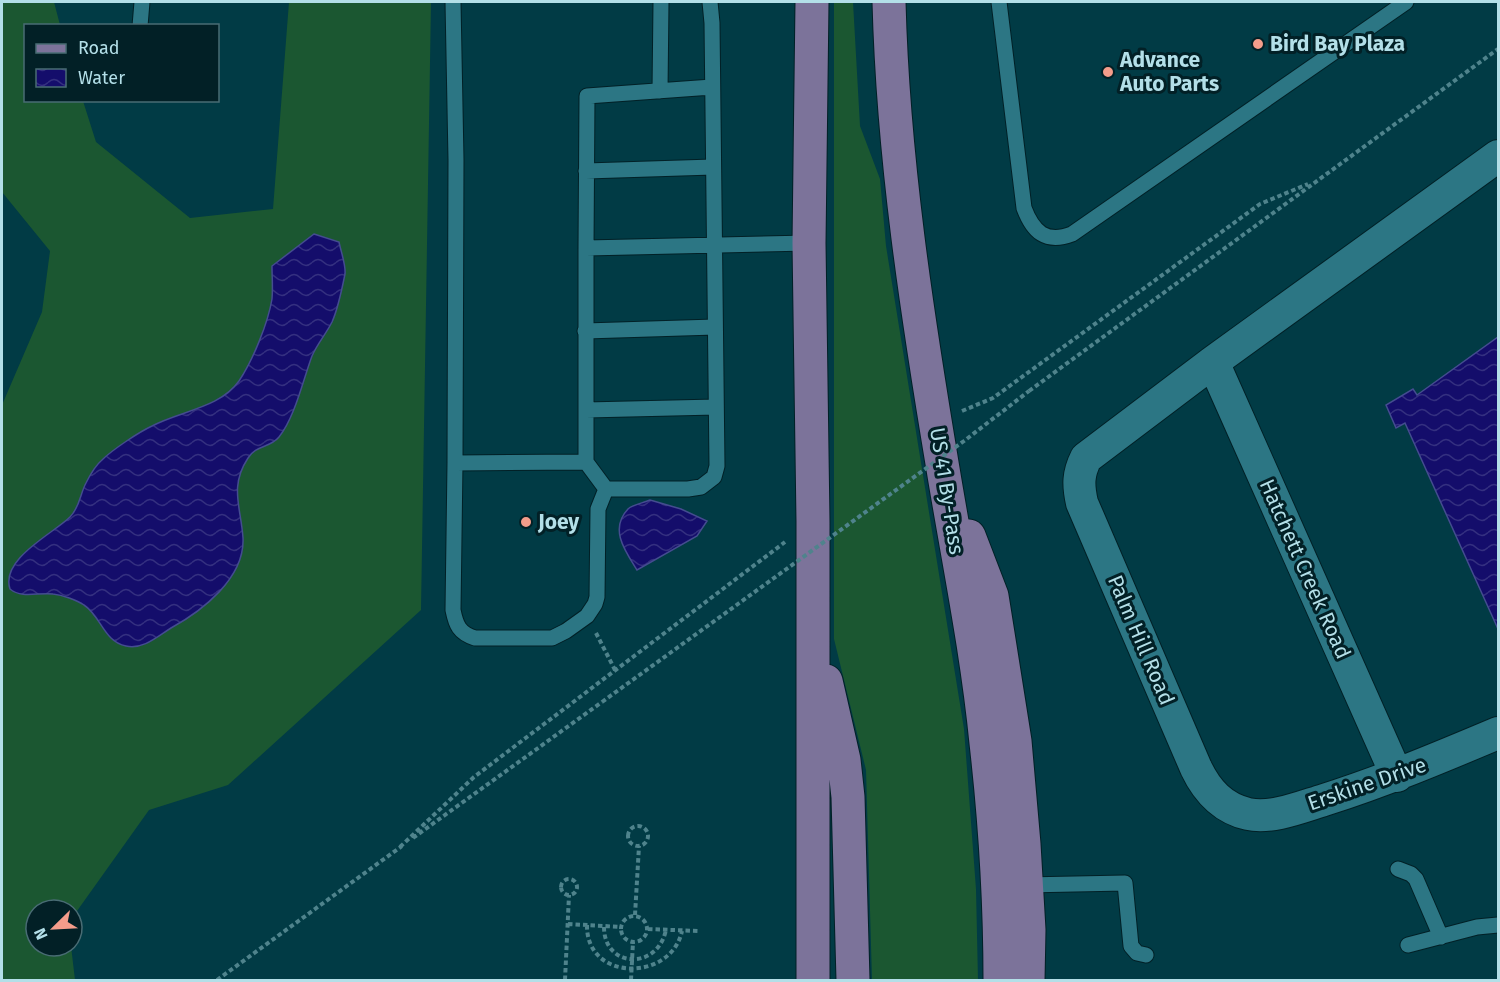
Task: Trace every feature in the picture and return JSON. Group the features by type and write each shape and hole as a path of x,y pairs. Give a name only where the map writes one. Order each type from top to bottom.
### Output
{"main road":[{"path":"812,2 809,243 813,522 813,981"},
{"name":"US 41 By-Pass","path":"889,2 899,154 917,304 943,468 992,596 1015,741 1012,886"},
{"path":"813,627 844,760 848,797 853,981"},
{"path":"1000,981 1012,886"},
{"path":"1012,886 1028,981"}],"street":[{"path":"1213,362 1498,156"},
{"name":"Palm Hill Road","path":"1213,362 1086,458 1080,471 1078,486 1082,503 1196,768 1205,786 1220,802 1233,808"},
{"name":"Hatchett Creek Road","path":"1213,362 1397,776"},
{"name":"Erskine Drive","path":"1233,808 1249,814 1265,815 1310,805 1397,776 1498,733"}],"lane":[{"path":"140,24 142,2"},
{"path":"453,2 456,160 453,610 459,630 475,638 543,639 566,631 587,616 597,597 598,509 606,489"},
{"path":"660,91 661,2"},
{"path":"606,489 687,489 707,484 714,477 717,466 710,2"},
{"path":"999,2 1024,208 1035,229 1041,234 1056,238 1072,234 1406,2"},
{"path":"606,489 586,462 587,96 712,87"},
{"path":"586,171 713,167"},
{"path":"586,248 809,243"},
{"path":"585,331 715,327"},
{"path":"586,410 716,407"},
{"path":"455,463 586,462"},
{"path":"1398,869 1411,874 1419,884 1441,937"},
{"path":"1012,886 1125,883 1131,946 1137,953 1146,955"},
{"path":"1408,945 1477,927 1498,925"}],"path":[{"path":"217,981 945,455 1029,391 1498,49"},
{"path":"936,422 993,398 1260,204 1314,182"},
{"path":"400,847 474,777 763,557 813,522"},
{"path":"587,616 615,670"},
{"path":"635,826 644,828 647,834 645,843 639,846 632,844 628,839 630,830 635,826"},
{"path":"635,915 639,846"},
{"path":"570,878 575,881 577,889 569,895 564,894 560,887 562,881 570,878"},
{"path":"565,981 569,895"},
{"path":"635,915 643,918 648,929 644,938 633,942 624,937 621,927 627,918 635,915"},
{"path":"568,924 621,927"},
{"path":"587,925 592,950 602,963 616,972"},
{"path":"604,927 607,943 613,951 632,960 643,959 651,955 664,940 666,930"},
{"path":"648,929 699,931"},
{"path":"663,967 678,948 682,931"},
{"path":"631,978 633,942"},
{"path":"624,975 631,978 640,976"}],"green space":[{"path":"2,2 54,2 60,24 24,24 24,102 83,102 96,142 190,218 273,209 289,2 431,2 421,610 228,785 149,810 84,901 84,898 24,898 24,958 72,958 75,980 2,980 2,405 42,312 50,251 2,192"},
{"path":"834,2 853,2 860,126 880,179 886,246 964,729 976,889 978,980 872,980 866,770 834,639"}],"water":[{"path":"314,234 339,242 345,270 338,305 332,322 312,356 285,429 275,441 251,454 242,468 238,497 243,538 242,553 237,567 219,592 196,612 150,642 132,647 119,644 113,639 95,615 77,601 57,595 20,594 10,589 9,578 20,557 70,517 78,505 89,477 106,456 147,429 211,403 231,390 239,381 255,352 267,319 272,299 272,266"},
{"path":"1498,337 1498,629 1405,423 1396,428 1386,405 1413,389 1417,395"},
{"path":"650,500 681,509 707,521 697,536 637,570 621,540 620,524 628,509"}],"place":[{"name":"Bird Bay Plaza","path":"1258,44"},
{"name":"Advance Auto Parts","path":"1108,72"},
{"name":"Joey","path":"526,522"}]}
